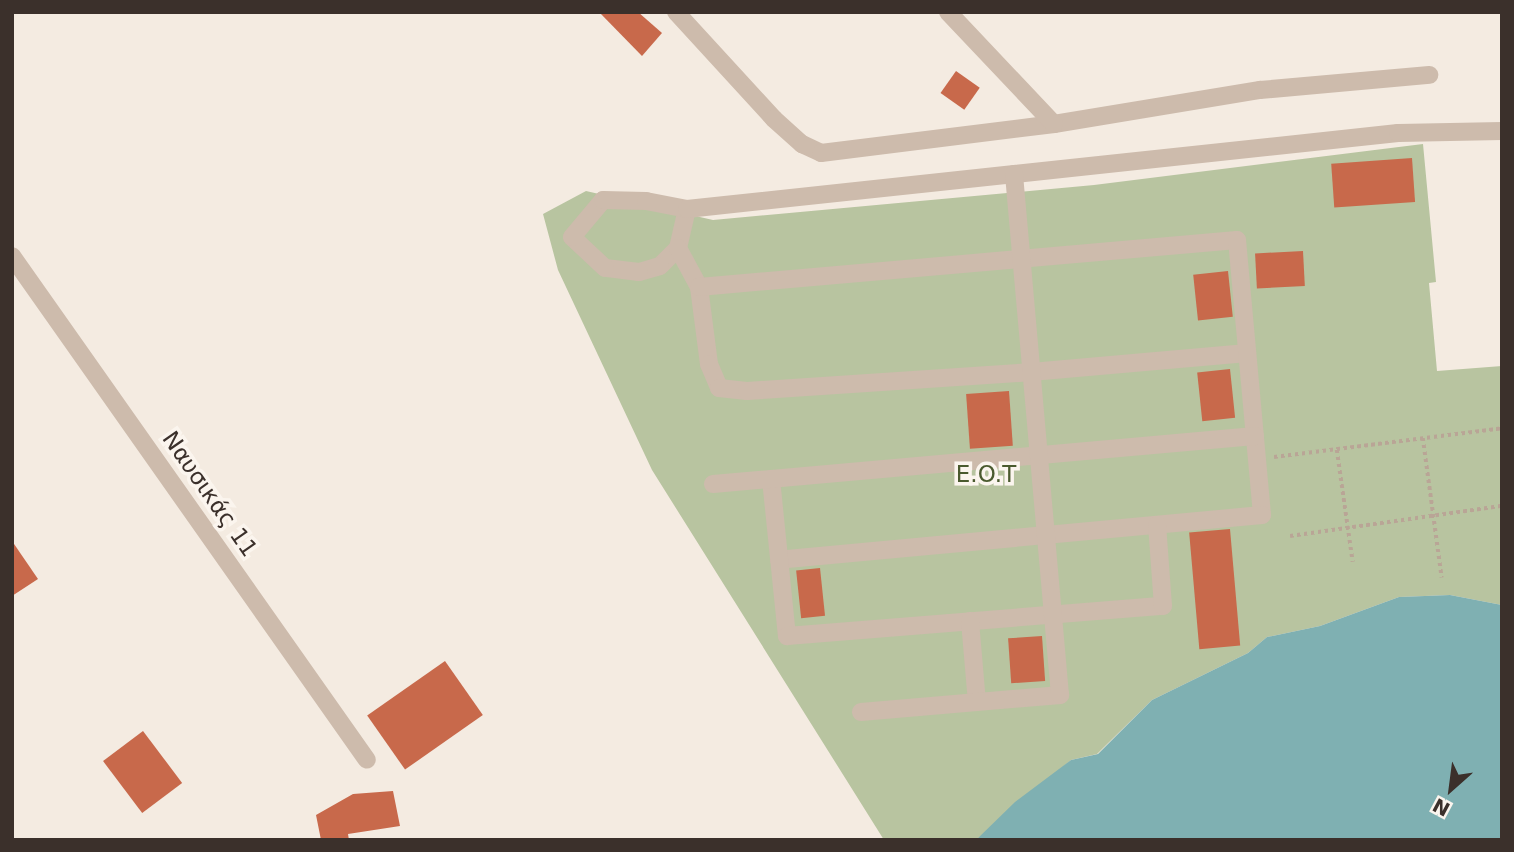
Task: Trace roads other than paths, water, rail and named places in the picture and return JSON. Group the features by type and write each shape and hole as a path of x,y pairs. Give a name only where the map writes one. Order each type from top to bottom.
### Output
{"street":[{"path":"676,12 774,119 803,144 821,153 1054,124 1260,90 1429,75"},
{"path":"948,12 1054,124"},
{"path":"687,209 678,248 660,265 639,272 606,268 572,237 603,200 646,201 687,209 1398,133 1502,131"},
{"path":"861,712 1060,695 1014,174"},
{"path":"699,287 1237,240 1262,515 779,560"},
{"path":"678,248 699,287 709,364 719,388 747,391 1031,372 1247,353"},
{"name":"Ναυσικάς 11","path":"12,256 368,760"},
{"path":"713,484 1255,436"},
{"path":"771,479 787,636 1163,606 1157,525"},
{"path":"970,621 977,702"}],"water":[{"path":"1450,595 1502,605 1502,840 976,840 1015,802 1071,760 1098,754 1152,700 1248,653 1267,637 1320,626 1399,597"}],"park label":[{"name":"E.O.T","path":"986,474"}]}
